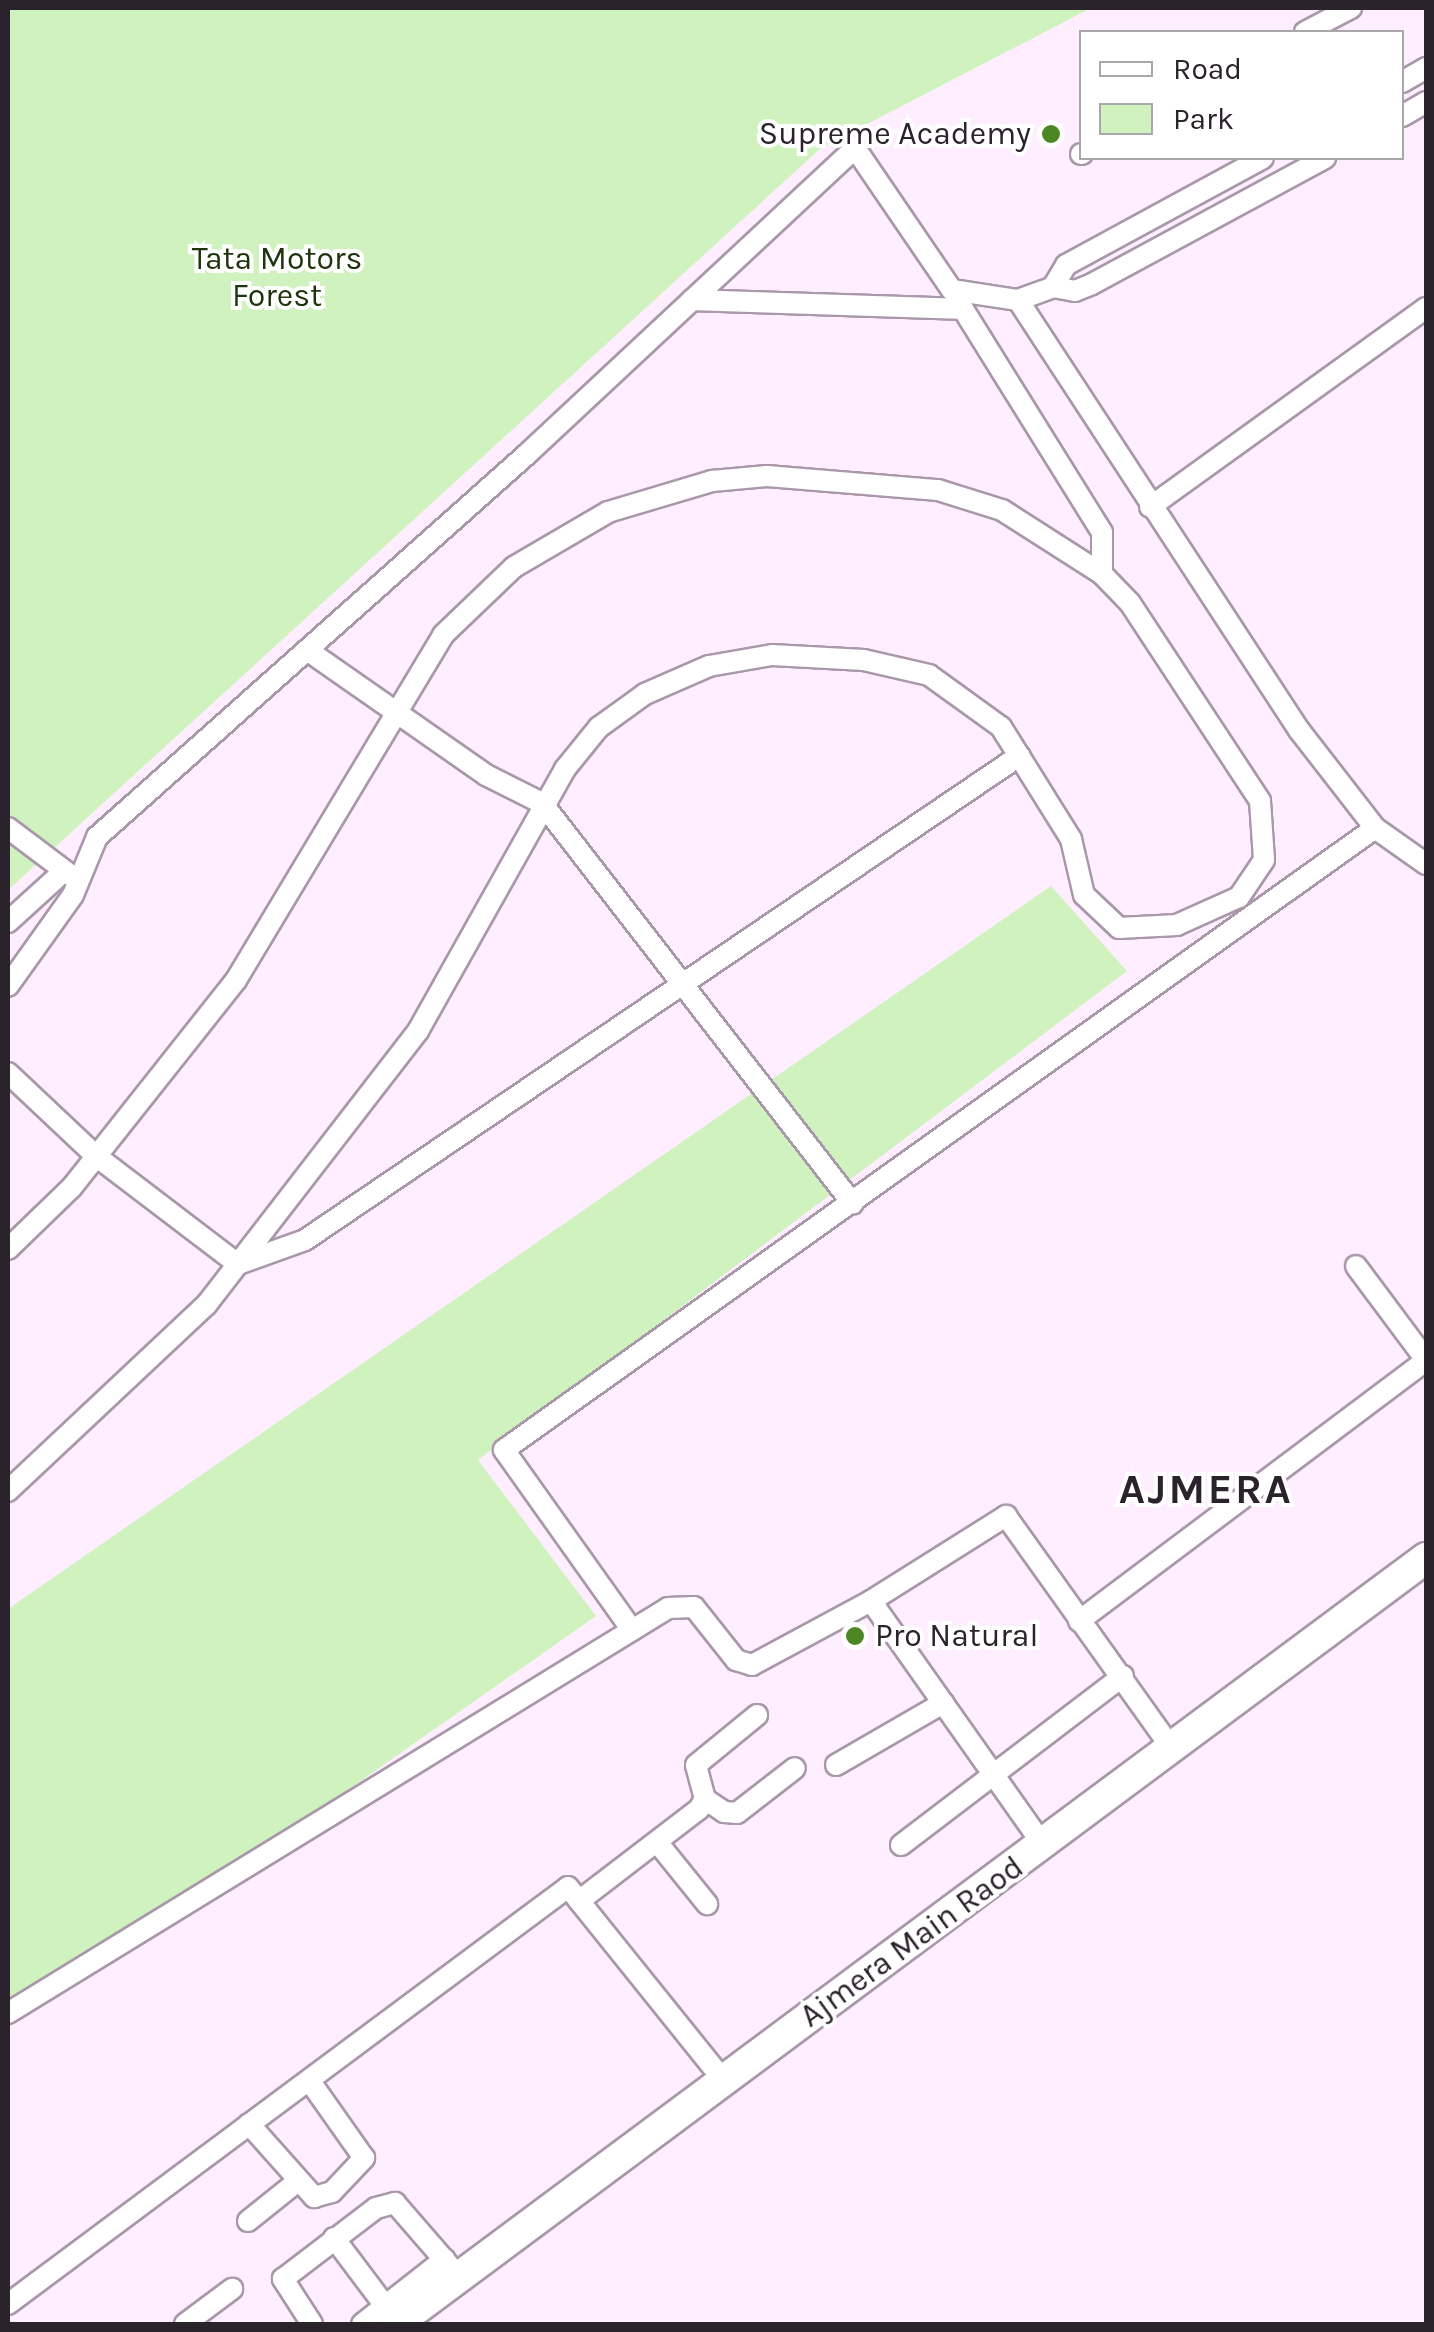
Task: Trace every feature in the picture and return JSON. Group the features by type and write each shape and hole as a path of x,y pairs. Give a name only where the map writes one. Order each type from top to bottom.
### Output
{"street":[{"path":"1309,30 1351,8"},
{"path":"1404,81 1426,68"},
{"path":"1404,115 1426,102"},
{"path":"8,986 70,876 98,837 855,148 952,290 1018,300 1053,287 1075,291 1318,160"},
{"path":"1053,287 1066,265 1259,160"},
{"path":"1159,214 1171,241"},
{"path":"692,300 962,309 1102,532 1102,574"},
{"path":"1018,300 1299,730 1376,828 1421,851"},
{"path":"1150,507 1426,308"},
{"path":"8,1249 96,1156 266,937 391,712 443,634 514,566 608,512 712,481 809,477 938,490 1002,510 1102,574 1130,603 1260,801 1264,860 1255,880 1206,914 1146,930 1119,928 1084,895 1071,840 1019,756 984,711 928,675 864,660 741,658 678,677 620,710 581,748 542,803 418,1031 238,1264 160,1352 8,1491"},
{"path":"306,650 486,775 542,803 853,1204"},
{"path":"238,1264 305,1240 1019,756"},
{"path":"8,828 70,876"},
{"path":"632,1630 504,1450 1376,828"},
{"path":"8,922 70,876"},
{"path":"8,1073 96,1156 238,1264"},
{"path":"1079,1621 1426,1360 1356,1266"},
{"path":"8,2013 632,1630 687,1604 746,1666 871,1601 1006,1516 1172,1749"},
{"name":"Ajmera Main Raod","path":"394,2318 452,2268 723,2080 1044,1846 1426,1558"},
{"path":"871,1601 1044,1846"},
{"path":"900,1844 1122,1676"},
{"path":"836,1766 943,1703"},
{"path":"757,1715 696,1765 705,1799 724,1812 737,1812 795,1768"},
{"path":"579,1901 657,1842 705,1799"},
{"path":"657,1842 707,1904"},
{"path":"8,2304 568,1888 723,2080"},
{"path":"249,2124 298,2181 321,2198 357,2173 364,2158 309,2080"},
{"path":"248,2221 298,2181"},
{"path":"312,2324 283,2280 334,2238 395,2202 452,2268"},
{"path":"334,2238 394,2318 362,2324"},
{"path":"185,2324 232,2288"}],"green space":[{"name":"Tata Motors Forest","path":"8,8 1091,8 821,148 8,890"},
{"path":"1051,886 1127,971 478,1460 596,1616 8,2028 8,1609"}],"place":[{"name":"Supreme Academy","path":"1051,134"},
{"name":"Pro Natural","path":"855,1636"}],"district":[{"name":"AJMERA","path":"1206,1489"}]}
